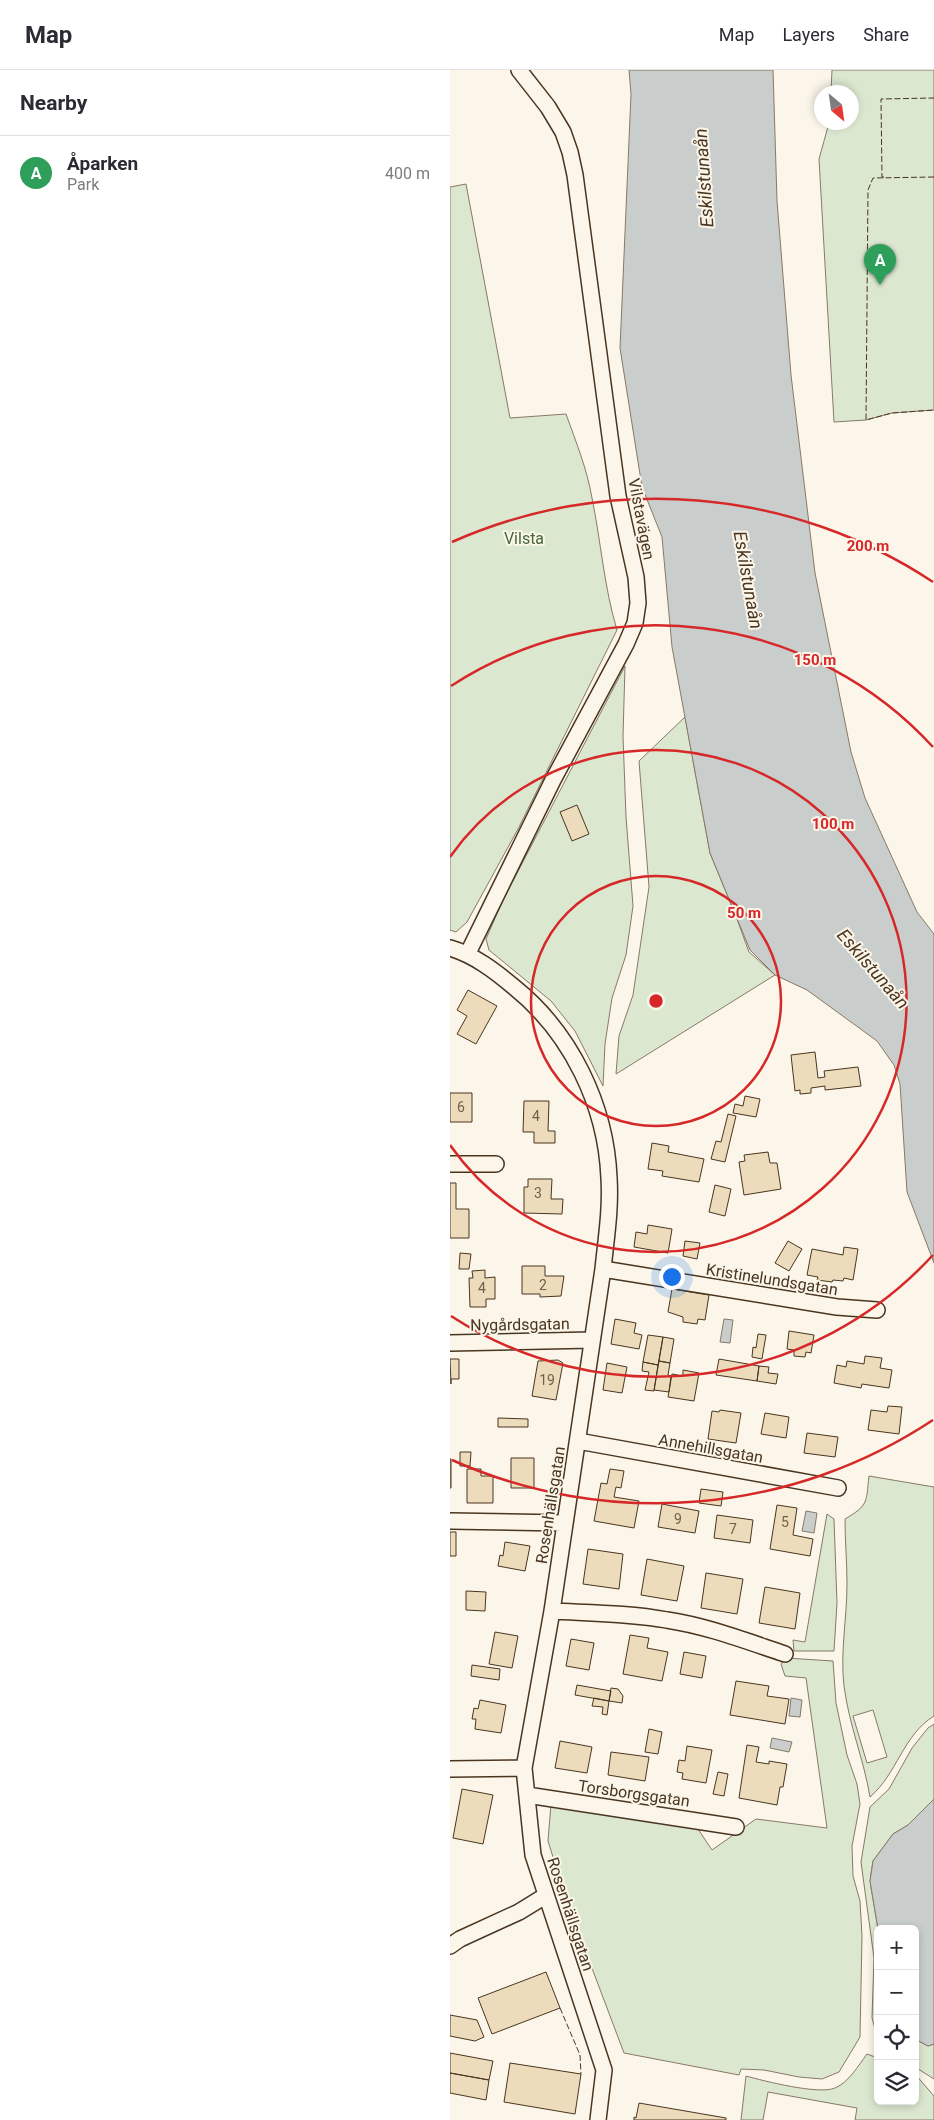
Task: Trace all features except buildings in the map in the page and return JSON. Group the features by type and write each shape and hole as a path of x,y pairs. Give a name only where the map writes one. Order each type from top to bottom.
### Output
{"street":[{"name":"Vilstavägen","path":"468,953 552,780 626,644 635,623 638,603 636,577 618,496 584,238 570,152 563,132 548,107 519,70"},
{"name":"Rosenhällsgatan","path":"450,948 468,953 506,980 543,1012 561,1035 575,1057 602,1124 609,1177 609,1214 603,1269 552,1611 524,1768 533,1855 604,2070 598,2120"},
{"path":"450,1164 496,1164"},
{"name":"Kristinelundsgatan","path":"603,1269 837,1307 876,1310"},
{"name":"Nygårdsgatan","path":"450,1343 592,1340"},
{"name":"Annehillsgatan","path":"578,1441 838,1488"},
{"path":"450,1521 564,1523"},
{"path":"552,1611 616,1614 667,1620 706,1629 785,1654"},
{"path":"450,1769 524,1768"},
{"name":"Torsborgsgatan","path":"527,1795 736,1827"},
{"path":"450,1946 460,1938 520,1912 545,1896"}],"green space":[{"path":"832,70 934,70 934,410 892,413 866,420 834,422 819,159 827,130 859,130 859,85 831,85"},
{"name":"Vilsta","path":"466,184 510,418 566,414 590,487 609,597 617,630 518,829 467,922 456,932 450,930 450,187"},
{"path":"625,666 623,736 626,817 633,906 626,955 612,998 605,1044 603,1086 575,1031 551,1001 489,950 486,939 503,900"},
{"path":"685,717 710,853 749,952 775,975 616,1074 619,1036 633,995 649,887 639,761"},
{"path":"869,1476 934,1487 934,1716 915,1733 887,1777 870,1797 846,1700 843,1673 847,1597 845,1519 858,1510 865,1502","holes":["873,1710 887,1757 867,1763 853,1716"]},
{"path":"827,1514 834,1519 837,1603 834,1651 794,1651 793,1640 805,1642"},
{"path":"786,1658 833,1661 836,1703 847,1755 857,1784 860,1804 852,1846 853,1876 860,1901 862,1936 860,2037 839,2072 822,2079 799,2077 764,2070 741,2069 739,2075 624,2053 567,1902 548,1841 551,1804 696,1826 712,1850 756,1819 827,1828 806,1678 785,1676 781,1664"},
{"path":"934,1724 934,1799 908,1825 893,1834 873,1861 870,1881 877,1925 874,1925 874,1958 861,1862 870,1807 889,1789 912,1748 928,1728"},
{"path":"874,1958 874,2025 872,2018"},
{"path":"919,2041 928,2046 934,2044 934,2079 919,2070"},
{"path":"867,2054 874,2057 874,2105 919,2105 919,2079 934,2096 934,2120 855,2120 857,2108 768,2092 763,2120 741,2120 746,2076 805,2089 827,2090 845,2082"}],"water":[{"name":"Eskilstunaån","path":"629,70 773,70 777,201 791,375 815,573 851,752 865,798 917,912 934,934 934,1263 907,1192 900,1084 894,1065 877,1041 807,990 775,975 750,950 710,853 672,647 662,537 642,487 620,348 631,94"},
{"path":"724,1319 733,1320 730,1343 720,1342"},
{"path":"806,1511 817,1513 814,1533 802,1531"},
{"path":"791,1698 802,1700 800,1717 789,1716"},
{"path":"772,1738 792,1742 789,1752 770,1748"},
{"path":"934,1799 934,2044 928,2046 919,2041 919,1925 877,1925 870,1881 873,1861 893,1834 908,1825"}],"fence":[{"path":"884,177 882,177 881,99 934,98"},
{"path":"934,177 873,178 868,190 866,420 892,413 934,410"},
{"path":"560,2008 580,2055 581,2074"}],"place":[{"name":"Åparken","path":"880,285"}]}
